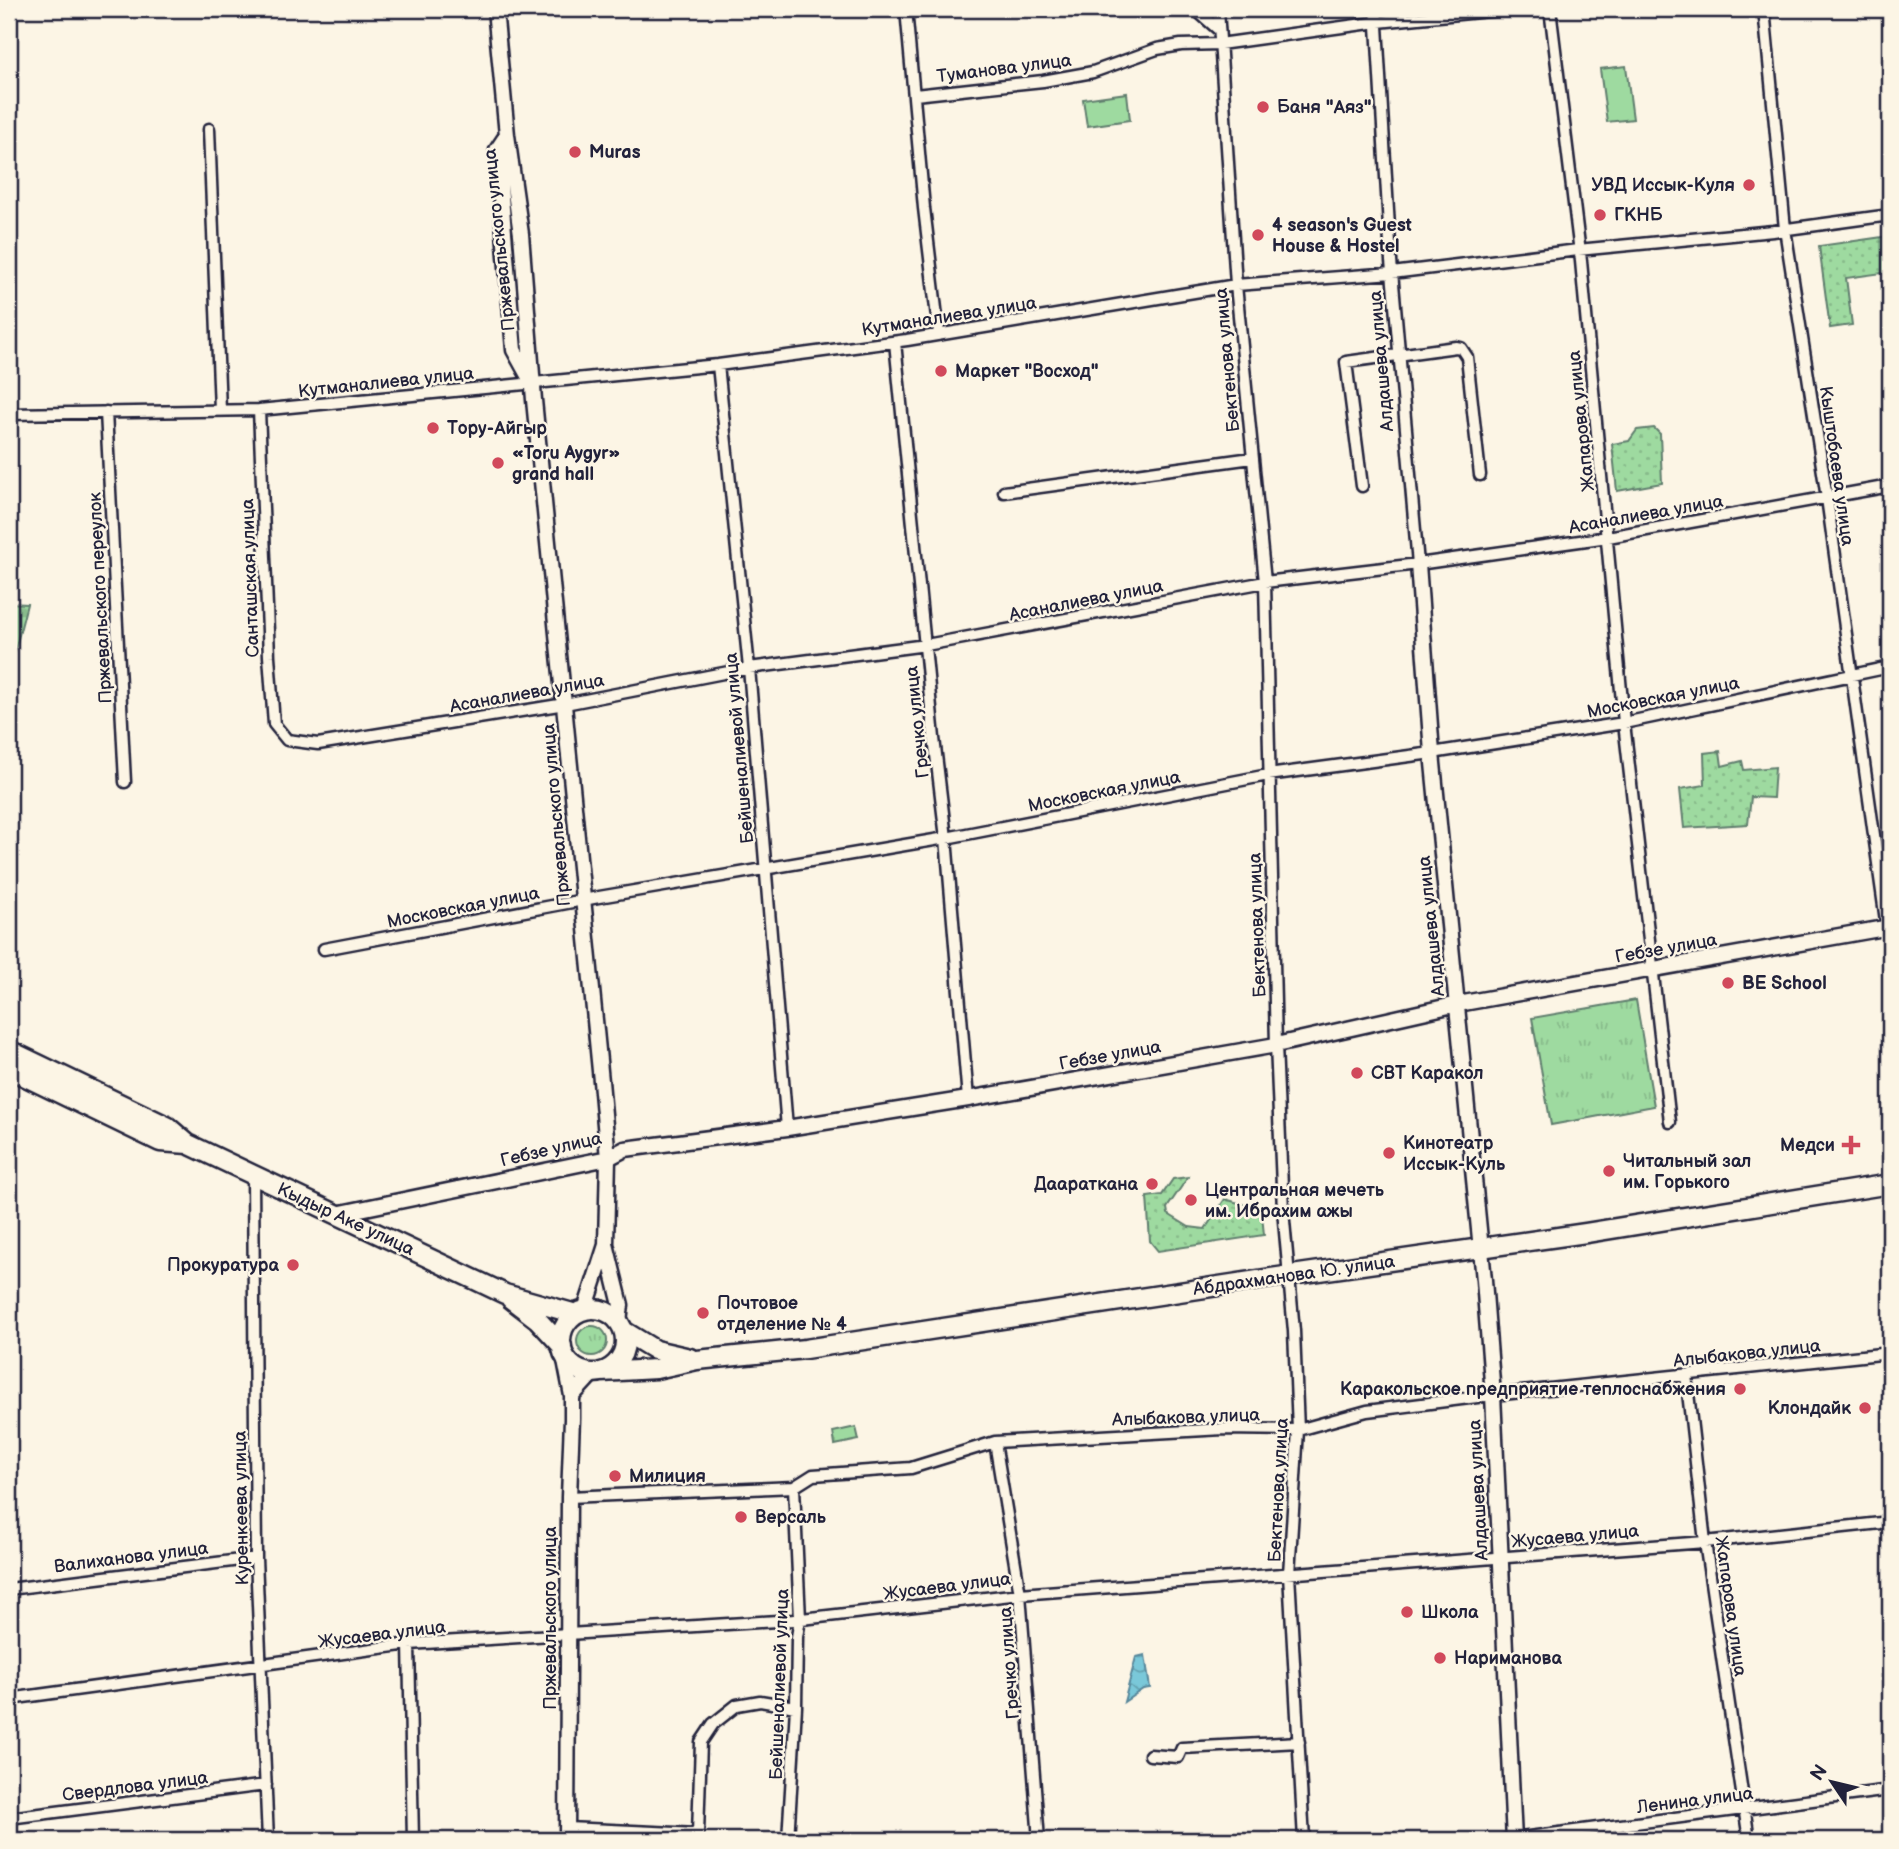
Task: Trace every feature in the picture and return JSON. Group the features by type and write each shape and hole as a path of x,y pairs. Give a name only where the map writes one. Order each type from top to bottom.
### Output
{"highway":[{"name":"Кыдыр Аке улица","path":"9,1049 167,1126 188,1144 505,1294 581,1312"},
{"name":"Кыдыр Аке улица","path":"9,1069 160,1142 188,1144"},
{"name":"Абдрахманова Ю. улица","path":"597,1373 656,1369 697,1360 805,1349 1760,1206 1890,1184"},
{"name":"Кыдыр Аке улица","path":"505,1294 537,1319 563,1351"},
{"path":"604,1311 622,1327 626,1341 621,1358 597,1373 576,1369 563,1351 564,1328 581,1312 604,1311"},
{"name":"Абдрахманова Ю. улица","path":"622,1327 655,1350 697,1360"}],"main road":[{"name":"Пржевальского улица","path":"495,9 507,135 521,234 608,1158 606,1244 621,1305 622,1327"},
{"name":"Алдашева улица","path":"1418,564 1432,753 1458,1004 1493,1395 1511,1840"},
{"name":"Гебзе улица","path":"336,1214 608,1158 625,1149 787,1128 1276,1045 1458,1004 1889,927"},
{"name":"Пржевальского улица","path":"581,1312 606,1244"},
{"name":"Пржевальского улица","path":"563,1351 572,1396 567,1834"},
{"path":"572,1396 597,1373"}],"street":[{"path":"906,9 924,208 939,334"},
{"path":"1195,9 1219,30"},
{"name":"Бектенова улица","path":"1217,9 1236,285 1265,582 1276,1045 1298,1430 1289,1574 1304,1840"},
{"name":"Алдашева улица","path":"1376,9 1392,273 1418,564"},
{"name":"Туманова улица","path":"915,95 1043,81 1093,72 1157,49 1181,45 1220,44 1378,22 1510,9"},
{"name":"Жапарова улица","path":"1550,9 1608,537 1624,723 1670,1122"},
{"name":"Кыштобаева улица","path":"1764,9 1785,229 1889,927"},
{"path":"209,129 220,410"},
{"name":"Кутманалиева улица","path":"9,414 259,410 718,365 895,342 1236,285 1392,273 1890,215"},
{"name":"Гречко улица","path":"895,342 946,838 968,1099"},
{"path":"1362,486 1346,362 1455,347 1465,351 1480,475"},
{"name":"Бейшеналиевой улица","path":"718,365 749,668 787,1128"},
{"name":"Санташская улица","path":"259,410 274,723 287,740"},
{"name":"Пржевальского переулок","path":"106,412 125,782"},
{"path":"1004,492 1252,458"},
{"name":"Асаналиева улица","path":"287,740 318,744 565,704 749,668 926,645 1265,582 1608,537 1890,486"},
{"name":"Московская улица","path":"324,949 946,838 1268,775 1624,723 1890,667"},
{"name":"Куренкеева улица","path":"253,1176 256,1558 268,1840"},
{"name":"Алыбакова улица","path":"569,1497 794,1487 813,1475 911,1468 995,1442 1223,1429 1298,1430 1367,1412 1493,1395 1890,1353"},
{"name":"Жапарова улица","path":"1685,1375 1705,1542 1749,1840"},
{"name":"Гречко улица","path":"995,1442 1020,1594 1039,1840"},
{"name":"Бейшеналиевой улица","path":"788,1840 800,1619 794,1487"},
{"name":"Жусаева улица","path":"9,1699 409,1644 800,1619 1020,1594 1705,1542 1890,1522"},
{"name":"Валиханова улица","path":"9,1589 256,1558"},
{"path":"409,1644 413,1840"},
{"path":"567,1834 698,1834 701,1742 713,1724 737,1705 760,1700 796,1707"},
{"path":"1150,1755 1178,1757 1182,1748 1299,1742"},
{"name":"Свердлова улица","path":"9,1818 266,1785"},
{"name":"Ленина улица","path":"1511,1840 1890,1790"}],"green space":[{"path":"1626,66 1633,119 1607,122 1600,69"},
{"path":"1127,93 1130,120 1087,126 1083,99"},
{"path":"1890,236 1890,272 1846,278 1852,325 1830,328 1819,246"},
{"path":"1654,428 1660,434 1662,483 1617,491 1612,444 1629,441 1637,430"},
{"path":"9,603 27,604 9,674"},
{"path":"1720,751 1722,766 1742,761 1744,770 1775,767 1773,798 1751,797 1748,824 1684,828 1680,789 1705,785 1704,753"},
{"path":"1636,1000 1654,1106 1551,1125 1532,1018"},
{"path":"1188,1177 1167,1208 1168,1214 1189,1227 1205,1229 1225,1199 1255,1208 1262,1215 1264,1235 1158,1251 1150,1241 1147,1197 1162,1195 1173,1179"},
{"path":"592,1326 603,1330 607,1341 603,1352 592,1356 581,1352 577,1341 581,1330"},
{"path":"856,1427 859,1440 835,1445 833,1432"}],"water":[{"path":"1145,1655 1150,1688 1143,1689 1124,1702 1136,1657"}],"place":[{"name":"Баня \"Аяз\"","path":"1263,107"},
{"name":"Muras","path":"575,152"},
{"name":"УВД Иссык-Куля","path":"1749,185"},
{"name":"ГКНБ","path":"1600,215"},
{"name":"4 season's Guest House & Hostel","path":"1258,235"},
{"name":"Маркет \"Восход\"","path":"941,371"},
{"name":"Тору-Айгыр","path":"433,428"},
{"name":"«Toru Aygyr» grand hall","path":"498,463"},
{"name":"BE School","path":"1728,983"},
{"name":"СВТ Каракол","path":"1357,1073"},
{"name":"Медси","path":"1851,1145"},
{"name":"Кинотеатр Иссык-Куль","path":"1389,1153"},
{"name":"Читальный зал им. Горького","path":"1609,1171"},
{"name":"Даараткана","path":"1152,1184"},
{"name":"Центральная мечеть им. Ибрахим ажы","path":"1191,1200"},
{"name":"Прокуратура","path":"293,1265"},
{"name":"Почтовое отделение № 4","path":"703,1313"},
{"name":"Каракольское предприятие теплоснабжения","path":"1740,1389"},
{"name":"Клондайк","path":"1865,1408"},
{"name":"Милиция","path":"615,1476"},
{"name":"Версаль","path":"741,1517"},
{"name":"Школа","path":"1407,1612"},
{"name":"Нариманова","path":"1440,1658"}]}
